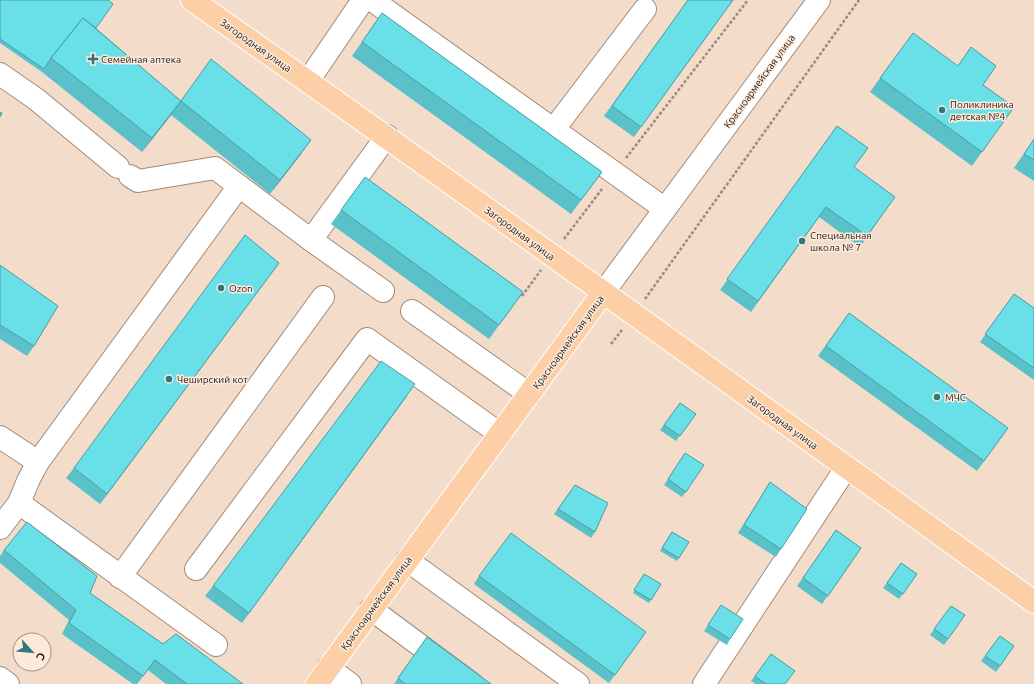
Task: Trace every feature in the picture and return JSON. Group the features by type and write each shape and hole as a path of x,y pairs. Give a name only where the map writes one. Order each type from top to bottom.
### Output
{"main road":[{"name":"Загородная улица","path":"192,0 387,136 633,315 1034,602"},
{"name":"Красноармейская улица","path":"323,676 603,293"}],"street":[{"path":"308,81 363,0"},
{"path":"372,0 665,209"},
{"name":"Красноармейская улица","path":"603,293 819,0"},
{"path":"554,129 645,9"},
{"path":"0,74 36,99 138,181 215,168 383,291"},
{"path":"312,240 387,136"},
{"path":"0,528 19,503 38,462 239,186"},
{"path":"120,577 323,297"},
{"path":"412,311 529,394"},
{"path":"196,568 367,339 500,434"},
{"path":"0,437 38,462"},
{"path":"704,684 846,468"},
{"path":"19,503 216,646"},
{"path":"408,560 578,684"},
{"path":"371,610 472,684"},
{"path":"323,676 350,684"},
{"path":"0,678 8,684"}],"path":[{"path":"624,161 748,0"},
{"path":"611,344 859,0"},
{"path":"522,296 604,186"}],"building":[{"path":"0,0 108,0 113,4 96,28 83,18 44,69 0,39"},
{"path":"688,0 733,0 641,127 612,106"},
{"path":"382,13 602,172 581,200 362,42"},
{"path":"83,18 181,101 152,138 51,58"},
{"name":"Поликлиника детская №4","path":"913,33 958,66 971,47 996,66 983,85 1014,107 982,152 880,78"},
{"path":"211,59 311,140 280,180 181,101"},
{"path":"837,126 868,148 854,167 895,197 867,236 826,207 758,301 727,279"},
{"path":"1034,139 1034,160 1024,154"},
{"path":"365,177 523,292 499,325 341,210"},
{"path":"245,235 279,263 107,494 74,468"},
{"path":"0,265 58,306 34,346 0,325"},
{"path":"1014,294 1034,308 1034,368 985,334"},
{"path":"849,313 1008,428 984,461 826,346"},
{"path":"381,361 415,384 249,613 213,586"},
{"path":"680,403 696,414 680,436 664,425"},
{"path":"685,453 704,465 686,492 668,479"},
{"path":"770,482 807,509 781,549 744,525"},
{"path":"575,485 608,503 595,532 558,509"},
{"path":"27,522 97,576 90,593 163,644 176,634 243,684 187,684 155,660 143,676 69,623 76,610 4,550"},
{"path":"836,530 861,548 828,596 803,578"},
{"path":"672,532 689,542 679,558 662,548"},
{"path":"511,533 646,632 615,675 479,576"},
{"path":"901,563 917,574 903,594 887,583"},
{"path":"644,574 661,584 651,600 634,590"},
{"path":"721,605 743,619 730,639 708,625"},
{"path":"951,606 965,615 948,639 934,629"},
{"path":"1000,636 1014,646 1000,666 985,656"},
{"path":"427,637 491,684 405,684 398,678"},
{"path":"771,654 795,671 785,684 766,684 755,676"}],"place":[{"name":"Семейная аптека","path":"93,59"},
{"name":"Поликлиника детская №4","path":"942,110"},
{"name":"Специальная школа № 7","path":"802,241"},
{"name":"Ozon","path":"221,288"},
{"name":"Чеширский кот","path":"169,379"},
{"name":"МЧС","path":"937,397"}]}
